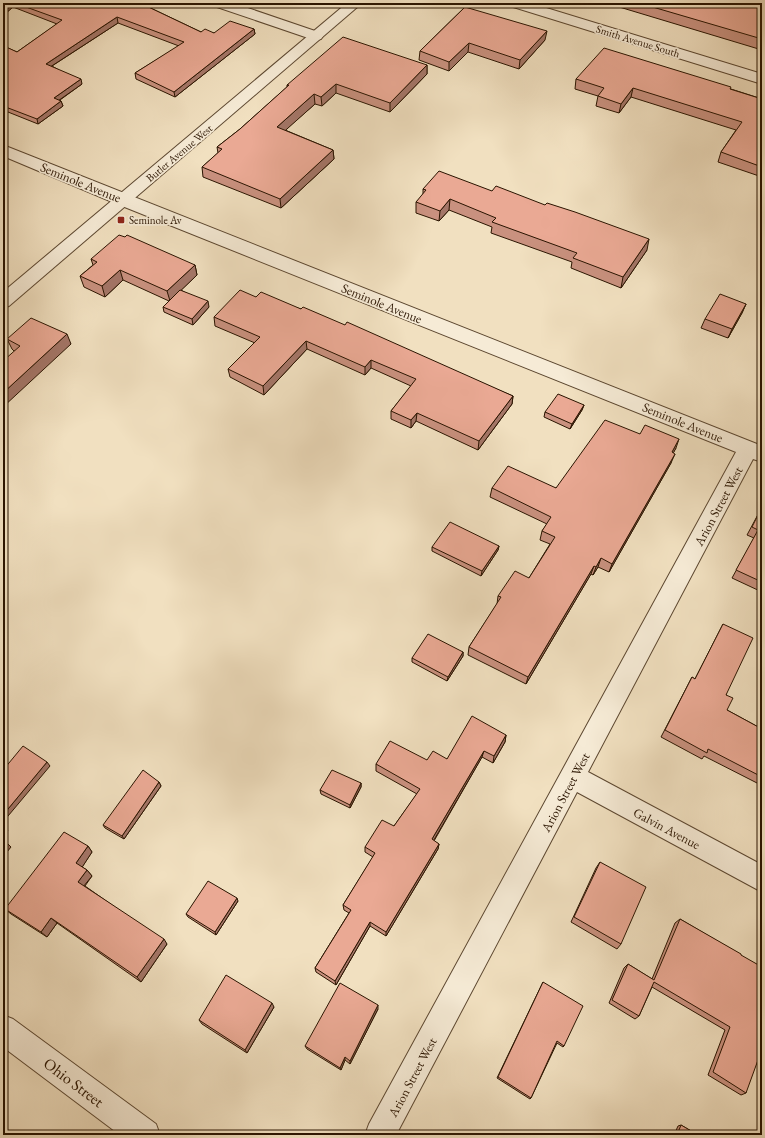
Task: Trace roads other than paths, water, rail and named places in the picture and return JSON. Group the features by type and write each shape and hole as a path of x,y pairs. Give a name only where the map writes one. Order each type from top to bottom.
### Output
{"street":[{"path":"219,3 316,36"},
{"name":"Butler Avenue West","path":"3,302 355,3"},
{"name":"Smith Avenue South","path":"514,3 762,79"},
{"name":"Seminole Avenue","path":"3,150 123,200 755,451"},
{"name":"Arion Street West","path":"380,1135 573,777 755,451"},
{"name":"Galvin Avenue","path":"573,777 762,879"},
{"name":"Ohio Street","path":"3,1029 145,1135"}],"place":[{"name":"Seminole Av","path":"121,220"}]}
